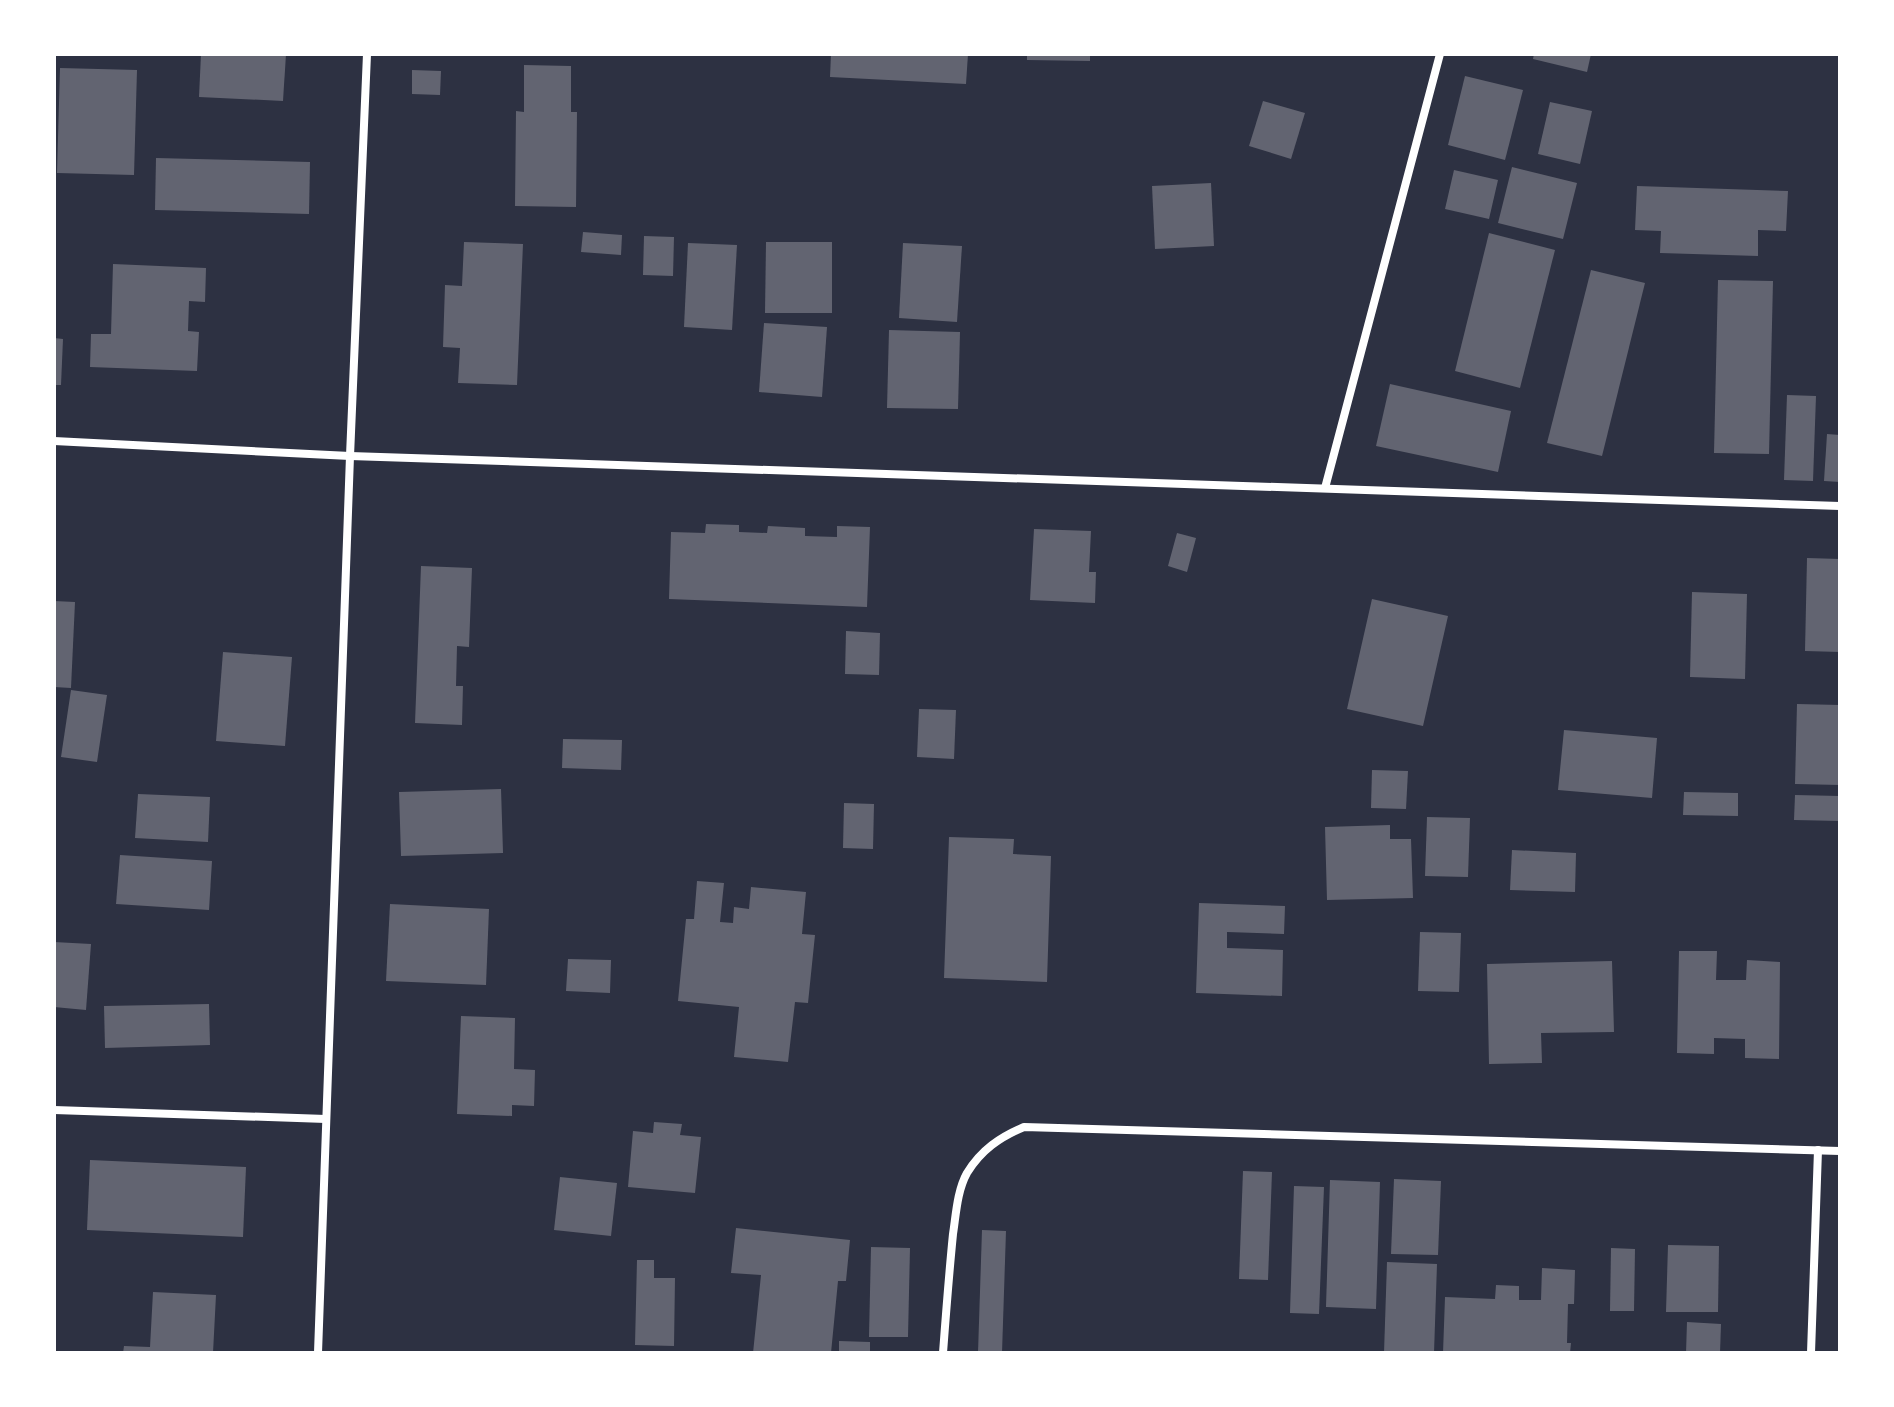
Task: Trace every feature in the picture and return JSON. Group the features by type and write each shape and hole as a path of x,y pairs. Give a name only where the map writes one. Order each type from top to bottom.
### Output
{"street":[{"path":"318,1353 367,54"},
{"path":"1325,488 1440,54"},
{"path":"54,441 350,456 1840,506"},
{"path":"54,1110 326,1119"},
{"path":"943,1353 956,1208 965,1176 980,1155 1003,1136 1024,1127 1840,1151"},
{"path":"1811,1353 1818,1150"}],"building":[{"path":"201,54 286,54 283,101 199,97"},
{"path":"831,54 968,54 966,84 830,77"},
{"path":"1027,54 1090,54 1090,61 1027,60"},
{"path":"1534,54 1591,54 1587,72 1533,59"},
{"path":"524,65 571,66 571,112 577,112 576,207 515,206 516,111 524,112"},
{"path":"60,68 137,70 134,175 57,173"},
{"path":"412,70 441,71 440,95 412,94"},
{"path":"1465,76 1523,90 1505,160 1448,145"},
{"path":"1263,101 1305,113 1291,159 1249,146"},
{"path":"1550,102 1592,111 1580,164 1538,154"},
{"path":"156,158 310,162 309,214 155,210"},
{"path":"1512,167 1577,183 1563,239 1498,223"},
{"path":"1454,170 1498,180 1489,219 1445,209"},
{"path":"1211,183 1214,246 1155,249 1152,186"},
{"path":"1637,186 1788,191 1786,231 1758,230 1758,256 1660,253 1661,231 1635,230"},
{"path":"583,232 622,235 621,255 581,252"},
{"path":"1489,233 1555,250 1520,388 1455,371"},
{"path":"644,236 674,237 673,276 643,275"},
{"path":"464,242 523,244 517,385 458,383 460,348 443,347 445,285 462,286"},
{"path":"766,242 832,242 832,313 765,313"},
{"path":"688,243 737,245 732,330 684,327"},
{"path":"903,243 962,246 957,322 899,318"},
{"path":"113,264 206,268 205,302 189,301 188,331 199,332 197,371 90,367 91,334 111,334"},
{"path":"1591,270 1645,283 1602,456 1547,443"},
{"path":"1718,280 1773,281 1769,454 1714,453"},
{"path":"764,323 827,327 822,397 759,392"},
{"path":"889,330 960,332 958,409 887,408"},
{"path":"54,338 63,339 61,385 54,385"},
{"path":"1390,384 1511,411 1498,472 1376,446"},
{"path":"1787,395 1816,396 1813,481 1784,480"},
{"path":"1827,434 1840,435 1840,482 1824,481"},
{"path":"706,524 739,525 739,532 767,533 768,526 805,528 805,536 837,537 837,526 870,527 867,607 669,599 671,532 705,533"},
{"path":"1034,529 1091,531 1089,572 1096,572 1095,603 1030,600"},
{"path":"1177,533 1196,538 1187,572 1168,566"},
{"path":"1807,558 1840,559 1840,652 1805,651"},
{"path":"421,566 472,568 469,647 457,646 456,686 463,686 462,725 415,723"},
{"path":"1692,592 1747,594 1745,679 1690,677"},
{"path":"1372,599 1448,616 1423,726 1347,709"},
{"path":"54,601 75,602 71,688 54,687"},
{"path":"846,631 880,633 879,675 845,674"},
{"path":"223,652 292,657 285,746 216,741"},
{"path":"71,690 107,695 97,762 61,757"},
{"path":"1797,704 1840,705 1840,785 1795,784"},
{"path":"919,709 956,710 954,759 917,757"},
{"path":"1564,730 1657,738 1652,798 1558,790"},
{"path":"563,739 622,740 621,770 562,768"},
{"path":"1372,770 1408,771 1406,809 1371,808"},
{"path":"501,789 503,853 401,856 399,792"},
{"path":"1684,792 1738,793 1738,816 1683,815"},
{"path":"138,794 210,797 208,842 135,838"},
{"path":"1795,795 1840,796 1840,821 1794,820"},
{"path":"844,803 874,804 873,849 843,848"},
{"path":"1427,817 1470,818 1468,877 1425,876"},
{"path":"1390,825 1390,839 1411,839 1413,898 1327,900 1325,827"},
{"path":"949,837 1014,839 1013,854 1051,856 1047,982 944,978"},
{"path":"1512,850 1576,853 1575,892 1510,890"},
{"path":"120,855 212,861 209,910 116,904"},
{"path":"697,881 724,883 720,922 733,923 734,907 749,909 751,887 806,892 802,934 815,935 808,1003 795,1002 788,1062 734,1057 739,1007 678,1001 686,919 694,919"},
{"path":"1199,903 1285,906 1284,934 1227,932 1227,948 1283,950 1282,996 1196,993"},
{"path":"390,904 489,909 486,985 386,981"},
{"path":"1420,932 1461,933 1459,992 1418,991"},
{"path":"54,942 91,944 86,1010 54,1007"},
{"path":"1679,951 1717,951 1716,980 1746,980 1747,960 1780,962 1779,1059 1745,1058 1745,1039 1714,1038 1714,1054 1677,1053"},
{"path":"568,959 611,960 610,993 566,991"},
{"path":"1612,961 1614,1032 1541,1033 1542,1063 1489,1064 1487,964"},
{"path":"209,1004 210,1045 105,1048 104,1006"},
{"path":"461,1016 515,1018 514,1069 535,1070 534,1106 512,1105 512,1116 457,1114"},
{"path":"654,1122 682,1124 680,1135 701,1137 695,1193 628,1187 633,1131 653,1133"},
{"path":"90,1160 246,1167 243,1237 87,1230"},
{"path":"1243,1171 1272,1172 1268,1280 1239,1279"},
{"path":"560,1177 617,1183 611,1236 554,1230"},
{"path":"1394,1179 1441,1181 1438,1255 1391,1254"},
{"path":"1330,1180 1380,1182 1376,1309 1326,1307"},
{"path":"1294,1186 1324,1187 1319,1314 1290,1313"},
{"path":"736,1228 850,1240 846,1281 838,1281 831,1353 753,1353 761,1275 731,1273"},
{"path":"982,1230 1006,1231 1002,1353 978,1353"},
{"path":"1668,1245 1719,1246 1718,1312 1666,1312"},
{"path":"871,1247 910,1248 908,1337 869,1337"},
{"path":"1611,1248 1635,1249 1634,1311 1610,1311"},
{"path":"637,1260 654,1260 654,1278 675,1278 674,1346 635,1345"},
{"path":"1387,1262 1437,1264 1434,1353 1384,1353"},
{"path":"1542,1268 1575,1270 1574,1304 1568,1304 1567,1343 1571,1343 1570,1353 1443,1353 1445,1297 1495,1299 1496,1285 1519,1286 1519,1300 1541,1300"},
{"path":"153,1292 216,1295 213,1353 123,1353 124,1346 150,1347"},
{"path":"1687,1322 1721,1324 1720,1353 1686,1353"},
{"path":"839,1341 870,1342 870,1353 839,1353"}]}
